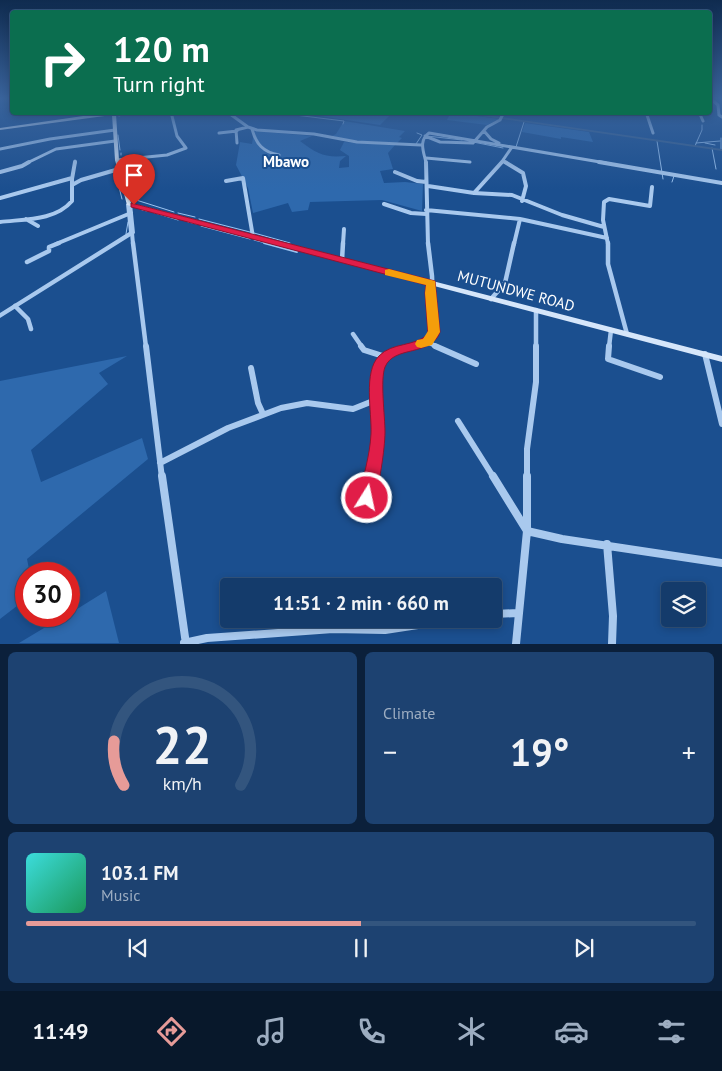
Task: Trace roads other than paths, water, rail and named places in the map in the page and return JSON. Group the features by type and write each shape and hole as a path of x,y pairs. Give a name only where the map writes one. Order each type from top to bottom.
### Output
{"main road":[{"path":"115,130 117,160 129,204"},
{"name":"MUTUNDWE ROAD","path":"129,204 722,360"}],"street":[{"path":"117,160 167,155 186,148 177,136 175,129"},
{"path":"219,133 245,129"},
{"path":"250,129 255,143 266,152 279,155"},
{"path":"261,129 314,134 357,142 421,145"},
{"path":"425,136 440,142 474,142 487,129"},
{"path":"652,129 653,133"},
{"path":"0,149 56,138 115,130"},
{"path":"237,131 237,143"},
{"path":"484,131 491,139 504,146"},
{"path":"367,498 378,435 377,376 380,364 386,357 398,350 427,342 434,332 426,212 426,158 421,145 425,136 429,133 474,142 654,170 722,184"},
{"path":"56,138 56,150"},
{"path":"0,172 22,166 39,156 56,150 116,141"},
{"path":"474,193 482,182 498,169 512,148"},
{"path":"426,158 470,162"},
{"path":"0,222 44,216 65,209 72,201 72,178 75,161"},
{"path":"504,161 523,173 526,186 522,200"},
{"path":"72,185 81,180 119,169"},
{"path":"395,172 400,172 417,183 474,193 512,195 562,215 604,227"},
{"path":"0,198 72,178"},
{"path":"226,181 243,178 253,237"},
{"path":"627,334 610,273 603,210 605,200 609,199 650,206 652,187"},
{"path":"129,204 160,463 185,643 207,638 332,629 386,630 401,628"},
{"path":"384,204 411,213 426,212 520,219 607,238"},
{"path":"26,262 49,251 49,247 57,243 131,213"},
{"path":"26,219 38,226"},
{"path":"492,299 505,283 520,219"},
{"path":"342,260 344,229"},
{"path":"0,316 132,233"},
{"path":"15,306 31,322 31,329"},
{"path":"516,644 527,530 527,449 536,382 536,310"},
{"path":"611,330 608,359 660,377"},
{"path":"353,334 364,350 386,357"},
{"path":"427,342 476,364"},
{"path":"705,354 722,421"},
{"path":"251,368 258,403 263,414"},
{"path":"160,463 209,437 263,414 301,404 314,403 354,408 378,399"},
{"path":"458,420 527,530 562,539 607,544 722,563"},
{"path":"607,544 613,616 612,644"},
{"path":"502,614 518,613"}],"waterway":[{"path":"516,147 522,129"},
{"path":"575,129 722,150"},
{"path":"696,143 702,129"},
{"path":"416,144 422,135 417,133"},
{"path":"118,135 120,150"},
{"path":"427,136 462,140"},
{"path":"721,138 721,149"},
{"path":"657,141 663,179"},
{"path":"696,143 720,141"},
{"path":"473,142 503,148"},
{"path":"705,143 715,145"},
{"path":"712,148 716,169"},
{"path":"122,160 124,167"},
{"path":"124,169 126,177"},
{"path":"116,172 117,177"},
{"path":"672,182 674,176"},
{"path":"118,179 119,184"},
{"path":"127,181 128,185"},
{"path":"119,187 122,199"},
{"path":"128,187 132,197"},
{"path":"133,199 174,212"},
{"path":"142,210 147,211"},
{"path":"152,212 178,220"},
{"path":"178,213 195,217"},
{"path":"199,219 250,232"},
{"path":"126,234 128,222"},
{"path":"188,222 197,224"},
{"path":"201,226 250,239"},
{"path":"254,233 290,243"},
{"path":"254,240 269,244"},
{"path":"264,243 297,252"}],"district":[{"name":"Mbawo","path":"286,162"}]}
